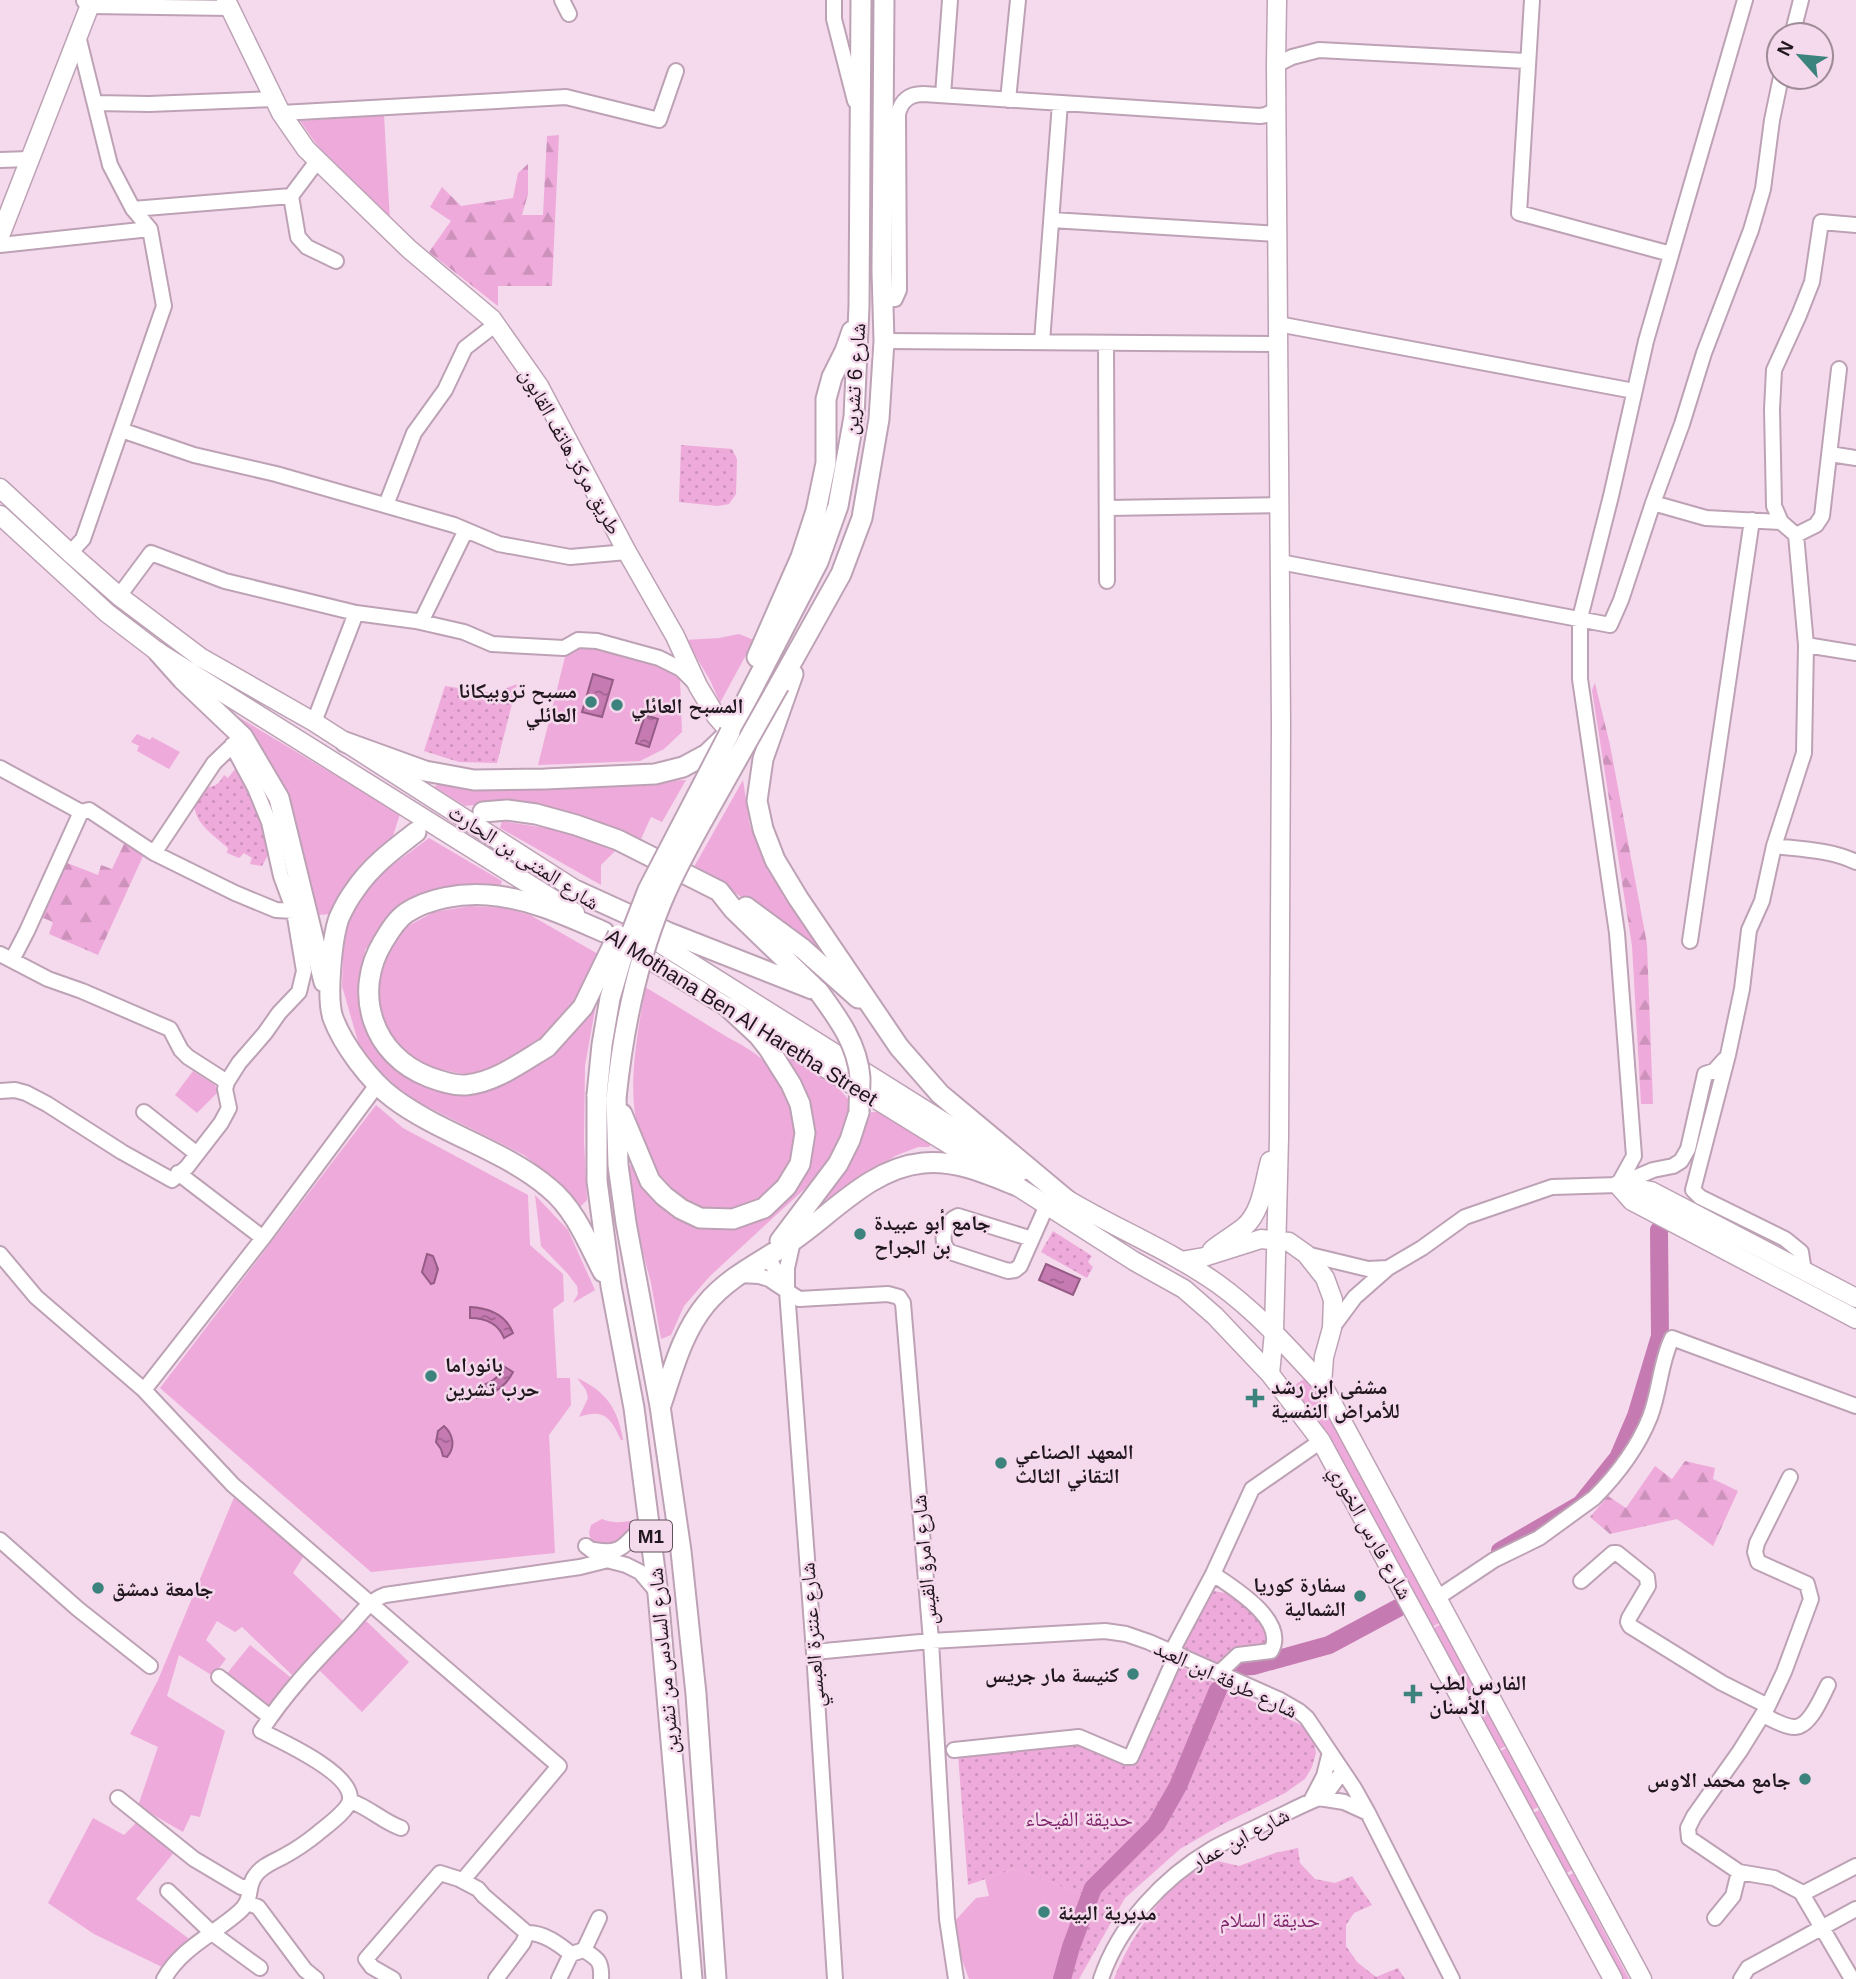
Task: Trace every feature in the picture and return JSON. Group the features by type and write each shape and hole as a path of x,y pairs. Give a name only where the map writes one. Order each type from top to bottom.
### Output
{"highway":[{"name":"شارع 6 تشرين","path":"733,726 818,562 838,506 855,417 859,306 861,0"},
{"name":"شارع 6 تشرين","path":"617,1098 629,1006 662,901 696,833 841,574 862,518 879,419 884,341 884,0"},
{"path":"604,932 563,914 516,900 485,895 444,898 422,904 404,915 389,931 376,952 370,972 368,1000 375,1025 386,1046 402,1063 441,1082 464,1086 509,1070 547,1046 583,1007 612,950 640,885 683,822 733,726 741,696 801,557 816,511 825,463 826,399 859,306"},
{"path":"806,636 763,759 757,801 763,829 775,860 899,1047 940,1094 1067,1200"},
{"path":"158,652 237,741 279,798 332,1015 344,1041 377,1085 392,1098 422,1117 525,1170 552,1190 575,1218 611,1286"},
{"path":"345,742 425,771 474,780 545,779 655,774 683,767 707,754 733,726"},
{"path":"483,812 507,810 536,814 576,825 618,841 719,891 803,949 873,1010"},
{"name":"شارع السادس من تشرين","path":"683,822 648,890 622,957 610,998 597,1095 597,1181 611,1286 634,1408 659,1594 692,1979"},
{"path":"332,1015 330,972 339,918 355,889 383,857 416,832"},
{"path":"577,891 667,932 819,992"},
{"path":"719,891 734,910 819,992 847,1031 860,1075 859,1112 850,1140 838,1164 794,1225 765,1257"},
{"path":"617,1098 650,1181 681,1209 700,1218 733,1219 764,1208 786,1187 800,1164 804,1123 800,1104 791,1084 769,1049 758,1035 729,1009"},
{"name":"شارع السادس من تشرين","path":"617,1098 618,1166 626,1223 660,1406 681,1551 696,1694 716,1979"},
{"path":"660,1406 679,1350 706,1303 738,1275 793,1241 871,1182 913,1164 939,1163 972,1168 1015,1185"}],"main road":[{"path":"1270,1374 1274,1332 1279,1138 1277,0"},
{"path":"0,236 78,36 88,2"},
{"name":"طريق مركز هاتف القابون","path":"228,4 278,106 306,149 409,249 496,324 539,386 626,552 675,636 698,686 716,716 733,726"},
{"name":"شارع المثنى بن الحارث","path":"0,488 120,596 200,657 314,722 1067,1200"},
{"path":"0,515 107,612 158,652"},
{"name":"Al Mothana Ben Al Haretha Street","path":"158,652 604,932 1015,1185"},
{"path":"1204,1257 1245,1226 1257,1209 1269,1162 1279,1138"},
{"name":"شارع فارس الخوري","path":"1015,1185 1134,1261 1184,1289 1215,1316 1270,1374 1321,1441 1613,1979"},
{"path":"1618,1185 1632,1201 1809,1281 1856,1298"},
{"name":"شارع فارس الخوري","path":"1067,1200 1219,1284 1274,1332 1322,1384 1642,1979"},
{"path":"1181,1261 1204,1257 1261,1239 1289,1242 1306,1254 1325,1278 1332,1300 1332,1328 1324,1357 1322,1384"},
{"path":"1809,1281 1856,1319"}],"street":[{"path":"834,0 834,19 861,124"},
{"path":"943,95 950,0"},
{"path":"1008,100 1018,0"},
{"path":"1532,0 1519,213 1671,254"},
{"path":"1618,1185 1633,1156 1617,933 1580,679 1580,618 1646,341 1745,0"},
{"path":"1796,21 1801,0"},
{"path":"88,2 228,4"},
{"path":"70,553 83,539 164,306 150,229 133,209 110,165 78,36"},
{"path":"1276,65 1292,57 1319,50 1528,61"},
{"path":"96,103 278,106 566,97 659,120 676,71"},
{"path":"1280,562 1610,625 1760,200 1778,91"},
{"path":"883,300 895,299 899,290 899,109 905,100 913,95 1260,116 1277,109"},
{"path":"1042,342 1060,103"},
{"path":"0,160 30,159"},
{"path":"318,160 291,196 298,237 307,247 336,261"},
{"path":"133,209 291,196"},
{"path":"1052,220 1278,234"},
{"path":"1809,1281 1801,1252 1785,1239 1693,1191 1728,1055 1742,989 1749,930 1762,901 1774,846 1804,754 1806,645 1797,535 1782,522 1774,506 1774,370 1812,282 1821,222 1856,225"},
{"path":"0,245 150,229"},
{"path":"386,505 414,433 446,390 465,348 496,324"},
{"path":"1278,324 1634,391"},
{"path":"884,341 1279,344"},
{"path":"1106,343 1107,582"},
{"path":"1797,535 1815,525 1822,516 1839,369"},
{"path":"121,430 194,455 276,474 454,525 499,544 570,557 626,552"},
{"path":"1830,454 1856,458"},
{"path":"1653,503 1706,518 1782,522"},
{"path":"1107,508 1279,505"},
{"path":"1690,941 1752,520"},
{"path":"421,622 466,530"},
{"path":"120,596 151,553 225,581 356,613 421,622 464,632 492,644 564,648 578,640 597,641 659,658 681,669 698,686"},
{"path":"314,722 356,613"},
{"path":"1806,645 1856,653"},
{"path":"0,1091 15,1090 26,1093 172,1180 187,1167 221,1124 229,1108 225,1089 227,1082 279,1013 299,992 304,971 294,911 281,876 269,822 237,741 214,763 154,853"},
{"path":"0,768 81,812 89,810 154,853 235,893 276,910 294,911"},
{"path":"81,812 27,931 6,957 48,979 170,1029 181,1050 188,1057 227,1082"},
{"path":"1774,846 1815,851 1856,862"},
{"path":"1332,1328 1355,1297 1388,1268 1422,1248 1465,1217 1552,1187 1618,1185 1681,1161 1688,1149 1705,1074 1714,1071 1728,1055"},
{"path":"144,1390 263,1238 377,1085"},
{"path":"145,1112 197,1154"},
{"path":"178,1173 263,1238"},
{"path":"1032,1239 958,1216 949,1222 943,1242 950,1252 1012,1271 1020,1266 1032,1239 1047,1205"},
{"name":"شارع عنترة العبسي","path":"793,1241 787,1291 835,1979"},
{"path":"0,1254 36,1297 144,1390 233,1485 559,1766 463,1880"},
{"path":"1306,1254 1368,1269 1388,1268"},
{"path":"765,1257 787,1291"},
{"path":"738,1275 759,1276 787,1291"},
{"name":"شارع امرؤ القيس","path":"787,1291 805,1300 888,1293 899,1297 903,1303 931,1641 947,1919 956,1979"},
{"path":"1437,1598 1494,1560 1539,1538 1594,1498 1610,1481 1637,1443 1650,1416 1664,1354 1672,1338 1856,1406"},
{"path":"954,1750 1079,1737 1131,1757 1174,1652 1252,1489 1321,1441"},
{"path":"1790,1477 1755,1552 1758,1562 1807,1584 1811,1599 1784,1672 1765,1710 1740,1751 1693,1816 1688,1828 1689,1838 1739,1872 1774,1878 1802,1894 1852,1979"},
{"path":"649,1527 639,1530 619,1550 606,1552 588,1547 603,1559 640,1572 659,1594"},
{"path":"0,1540 78,1609 150,1666"},
{"path":"1581,1580 1616,1553 1648,1582 1629,1618 1630,1626 1793,1728 1800,1727 1810,1718 1828,1685"},
{"path":"164,1979 182,1955 242,1910 251,1894 250,1887 256,1874 309,1840 340,1814 350,1801 342,1780 330,1769 261,1731 306,1672 370,1603 386,1595 580,1567 608,1560"},
{"path":"1213,1574 1250,1600 1267,1619 1275,1636 1271,1651 1238,1656 1219,1673"},
{"name":"شارع طرفة ابن العبد","path":"814,1652 931,1641 1105,1631 1126,1634 1174,1652 1299,1711 1307,1718 1368,1813 1452,1979"},
{"path":"219,1678 270,1717"},
{"name":"شارع ابن عمار","path":"1314,1800 1330,1752"},
{"name":"شارع ابن عمار","path":"1101,1979 1110,1954 1130,1923 1176,1875 1214,1848 1314,1800 1329,1790 1342,1772"},
{"path":"118,1798 194,1859 241,1886 250,1887"},
{"path":"1314,1800 1332,1799 1368,1813"},
{"path":"350,1801 401,1828"},
{"path":"1802,1894 1856,1866"},
{"path":"1715,1918 1733,1896 1739,1872"},
{"path":"393,1979 372,1967 366,1959 440,1873 463,1880 478,1889 527,1933"},
{"path":"168,1891 212,1933 260,1968"},
{"path":"247,1903 258,1907 304,1970 316,1979"},
{"path":"1741,1979 1748,1968 1856,1909"},
{"path":"559,1979 599,1917"},
{"path":"527,1933 533,1932 597,1959 602,1967 601,1979"},
{"path":"496,1979 523,1943 527,1933"}],"green space":[{"path":"384,115 390,221 317,145 300,121"},
{"path":"559,135 552,286 498,286 498,306 429,252 451,221 430,207 442,187 461,206 513,198 518,173 528,164 528,194 522,215 543,215 547,136"},
{"path":"681,445 732,449 737,459 736,494 729,504 718,506 679,502"},
{"path":"739,634 754,640 720,703 710,680 686,640"},
{"name":"المسبح العائلي","path":"588,644 652,662 680,679 682,732 664,749 640,761 538,765 568,645"},
{"path":"1595,683 1610,745 1647,944 1653,1104 1641,1104 1632,946 1592,690"},
{"path":"517,684 497,763 459,762 424,751 445,686 493,693"},
{"path":"235,715 400,814 393,836 370,856 348,883 333,914 316,915 290,799 267,756"},
{"path":"137,734 150,740 152,737 180,752 169,769 137,751 139,746 131,742"},
{"path":"235,769 247,785 272,848 262,866 250,864 252,858 244,853 239,858 227,853 228,848 207,830 197,815 196,799 202,791 217,784 224,775 228,778"},
{"path":"686,780 662,822 651,817 641,839 556,808 508,801 465,806 434,787 440,783 561,787"},
{"path":"743,780 750,826 780,888 831,959 694,867"},
{"path":"502,821 565,831 615,851 601,865 601,885 500,828"},
{"path":"429,838 502,881 498,891 395,910 365,950 361,999 370,1030 449,1091 559,1045 596,1004 585,1066 584,1141 587,1200 579,1208 562,1185 524,1155 408,1097 382,1073 359,1045 342,986 344,928 374,879"},
{"path":"124,844 144,854 98,955 49,934 53,922 38,916 62,861 98,875 101,865 112,869"},
{"path":"470,906 505,908 530,915 598,954 574,1006 540,1042 506,1063 468,1075 424,1066 397,1047 379,1016 376,986 385,954 406,927 434,912"},
{"path":"645,987 758,1056 767,1064 792,1108 794,1148 779,1180 752,1201 719,1209 685,1200 655,1171 636,1119 633,1087"},
{"path":"791,1056 831,1080 850,1101 846,1126 832,1157 811,1183 710,1276 684,1306 671,1335 661,1339 651,1283 638,1234 629,1166 637,1163 646,1189 667,1211 695,1224 753,1222 796,1169 812,1143 812,1121 807,1099 786,1061"},
{"path":"193,1071 215,1085 218,1092 197,1113 175,1095"},
{"path":"376,1105 403,1128 528,1195 530,1245 563,1274 564,1301 553,1309 557,1378 570,1378 571,1405 549,1435 555,1553 371,1572 160,1388"},
{"path":"882,1111 933,1140 929,1147 918,1147 895,1156 795,1220 866,1113"},
{"path":"535,1195 568,1230 595,1290 573,1303 578,1294 577,1286 541,1246"},
{"path":"1053,1231 1092,1256 1088,1262 1093,1267 1087,1278 1041,1252"},
{"path":"1307,1377 1440,1623 1431,1627 1328,1438 1290,1388"},
{"path":"577,1378 596,1389 609,1402 618,1419 623,1440 606,1417 595,1414 579,1417 588,1398 586,1390"},
{"path":"1685,1461 1715,1468 1713,1479 1738,1491 1713,1546 1677,1519 1610,1534 1590,1517 1608,1496 1626,1508 1655,1466 1672,1479"},
{"path":"235,1495 305,1554 293,1573 343,1621 292,1675 242,1627 235,1632 217,1621 206,1640 226,1659 213,1676 179,1655 167,1696 225,1731 200,1817 191,1815 183,1832 138,1806 158,1747 130,1734 158,1680"},
{"path":"602,1519 615,1522 636,1520 630,1539 620,1547 592,1544 589,1533 591,1525"},
{"path":"1214,1591 1241,1596 1268,1628 1270,1646 1223,1666 1182,1648"},
{"path":"365,1620 409,1662 362,1712 318,1669"},
{"path":"1441,1624 1506,1746 1496,1751 1432,1629"},
{"path":"250,1645 294,1680 269,1712 225,1676"},
{"name":"حديقة الفيحاء","path":"1178,1665 1301,1725 1313,1736 1316,1753 1312,1767 1305,1779 1285,1793 1180,1849 1125,1898 1079,1979 1068,1979 1078,1944 1096,1899 1014,1869 968,1885 958,1754 1084,1745 1134,1764"},
{"path":"1506,1748 1538,1807 1529,1812 1497,1753"},
{"path":"1539,1810 1572,1870 1563,1875 1530,1815"},
{"path":"93,1818 124,1835 141,1818 176,1850 136,1899 192,1941 162,1967 94,1934 48,1903"},
{"name":"حديقة السلام","path":"1298,1848 1300,1863 1315,1879 1335,1883 1352,1876 1372,1905 1354,1913 1346,1925 1346,1946 1357,1962 1376,1977 1398,1968 1405,1979 1114,1979 1126,1952 1152,1912 1182,1879 1209,1859 1239,1866"},
{"path":"1014,1869 1083,1894 1062,1953 1056,1979 969,1979 958,1949 954,1922 976,1898 989,1896 985,1879"},
{"path":"1573,1873 1629,1979 1618,1979 1564,1878"}],"water":[{"path":"593,674 613,680 602,717 582,712"},
{"path":"645,715 658,719 649,747 636,743"},
{"path":"427,1254 433,1256 438,1269 434,1283 431,1284 422,1272"},
{"path":"1046,1264 1080,1279 1073,1295 1039,1280"},
{"path":"470,1307 484,1309 501,1317 513,1333 504,1338 491,1322 470,1318"},
{"path":"505,1367 513,1372 507,1382 494,1392 477,1398 476,1387 493,1380"},
{"path":"444,1426 452,1441 452,1449 447,1457 443,1456 436,1442 438,1431"}],"waterway":[{"path":"1500,1551 1581,1504 1618,1458 1636,1416 1660,1336 1659,1230"},
{"path":"1238,1667 1253,1666 1329,1645 1398,1608"},
{"path":"1062,1979 1093,1888 1156,1825 1178,1786 1218,1690"}],"place":[{"name":"مسبح تروبيكانا العائلي","path":"591,702"},
{"name":"المسبح العائلي","path":"617,705"},
{"name":"جامع أبو عبيدة بن الجراح","path":"860,1234"},
{"name":"بانوراما حرب تشرين","path":"431,1376"},
{"name":"مشفى ابن رشد للأمراض النفسية","path":"1255,1398"},
{"name":"المعهد الصناعي التقاني الثالث","path":"1001,1463"},
{"name":"جامعة دمشق","path":"98,1588"},
{"name":"سفارة كوريا الشمالية","path":"1360,1596"},
{"name":"كنيسة مار جريس","path":"1133,1674"},
{"name":"الفارس لطب الأسنان","path":"1413,1694"},
{"name":"جامع محمد الاوس","path":"1805,1779"},
{"name":"مديرية البيئة","path":"1044,1912"}]}
